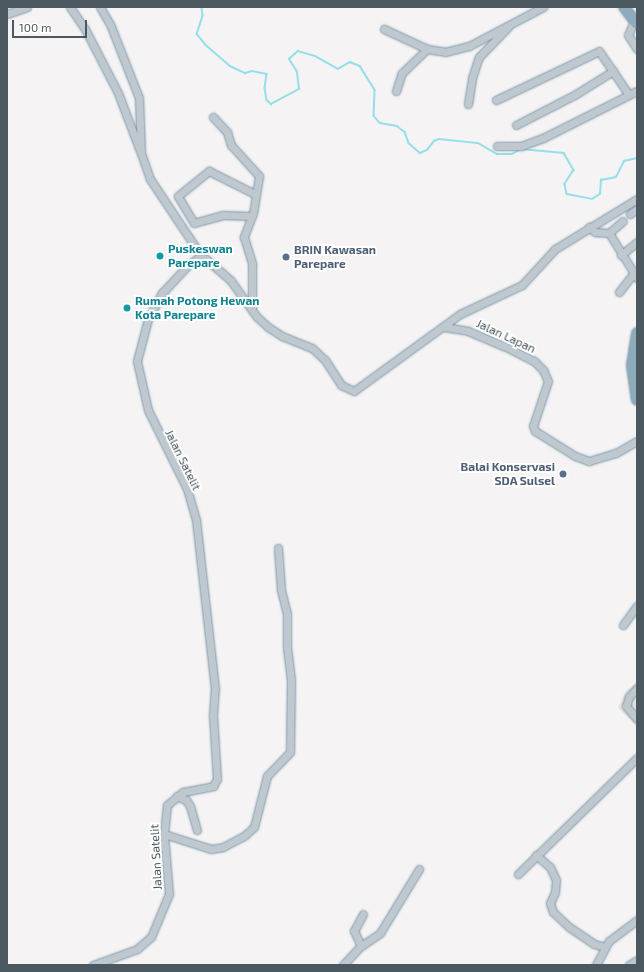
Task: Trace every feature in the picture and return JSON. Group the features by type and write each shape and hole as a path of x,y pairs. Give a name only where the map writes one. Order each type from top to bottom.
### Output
{"highway":[{"path":"624,7 636,22"},
{"path":"637,333 632,366 637,400"}],"street":[{"path":"7,14 27,7"},
{"path":"70,7 85,29 116,88 153,185 202,257 231,281 252,310 268,327 282,336 316,351 341,385 353,391 471,307 522,285 555,249 637,199"},
{"path":"384,28 427,49 438,52 457,50 543,7"},
{"path":"104,8 139,98 141,153"},
{"path":"636,22 628,35 637,49"},
{"path":"468,104 472,78 479,58 511,24"},
{"path":"396,91 402,73 427,49"},
{"path":"496,100 599,51 629,95"},
{"path":"516,125 576,94 613,71"},
{"path":"497,146 521,146 543,138 637,91"},
{"path":"213,117 227,132 231,145 260,178 255,194 252,216 244,237 252,264 252,310"},
{"path":"252,216 223,214 196,224 190,220 178,196 209,171 255,194"},
{"path":"630,214 637,209"},
{"path":"589,227 594,232 609,233 623,221"},
{"path":"609,233 635,276 619,292"},
{"path":"621,255 637,242"},
{"name":"Jalan Satelit","path":"93,965 137,949 151,937 169,894 164,834 166,810 177,796 183,792 213,786 216,782 215,688 196,520 187,490 148,410 137,361 141,340 153,307 170,282 188,265 202,257"},
{"name":"Jalan Lapan","path":"444,327 468,331 504,346 534,361 543,370 548,381 532,426 534,431 575,456 589,461 616,454 637,441"},
{"path":"164,834 211,849 223,847 244,836 254,827 267,776 290,752 291,680 287,648 287,614 281,590 278,548"},
{"path":"623,625 637,606"},
{"path":"637,688 629,696 626,706 637,720"},
{"path":"518,874 637,758"},
{"path":"177,796 186,800 190,806 197,830"},
{"path":"536,855 550,868 556,880 555,892 550,903 553,912 569,927 594,944 605,947"},
{"path":"343,965 361,946 380,933 419,869"},
{"path":"361,946 354,931 363,914"},
{"path":"596,965 605,947 617,933 637,920"},
{"path":"629,965 637,960"}],"shaded area":[{"path":"637,683 637,725 618,708 626,691"}],"waterway":[{"path":"202,7 203,16 197,34 206,45 230,66 245,73 252,71 267,74 265,88 267,100 271,104 299,89 297,72 289,59 298,51 315,56 338,69 350,62 360,66 375,90 374,116 380,123 397,126 405,132 409,143 420,153 427,150 434,141 439,139 478,143 497,154 512,154 521,149 564,153 574,170 565,184 567,194 592,199 600,194 601,180 616,177 624,161 637,158"}],"place":[{"name":"Puskeswan Parepare","path":"160,256"},
{"name":"BRIN Kawasan Parepare","path":"286,257"},
{"name":"Rumah Potong Hewan Kota Parepare","path":"127,308"},
{"name":"Balai Konservasi SDA Sulsel","path":"563,474"}]}
